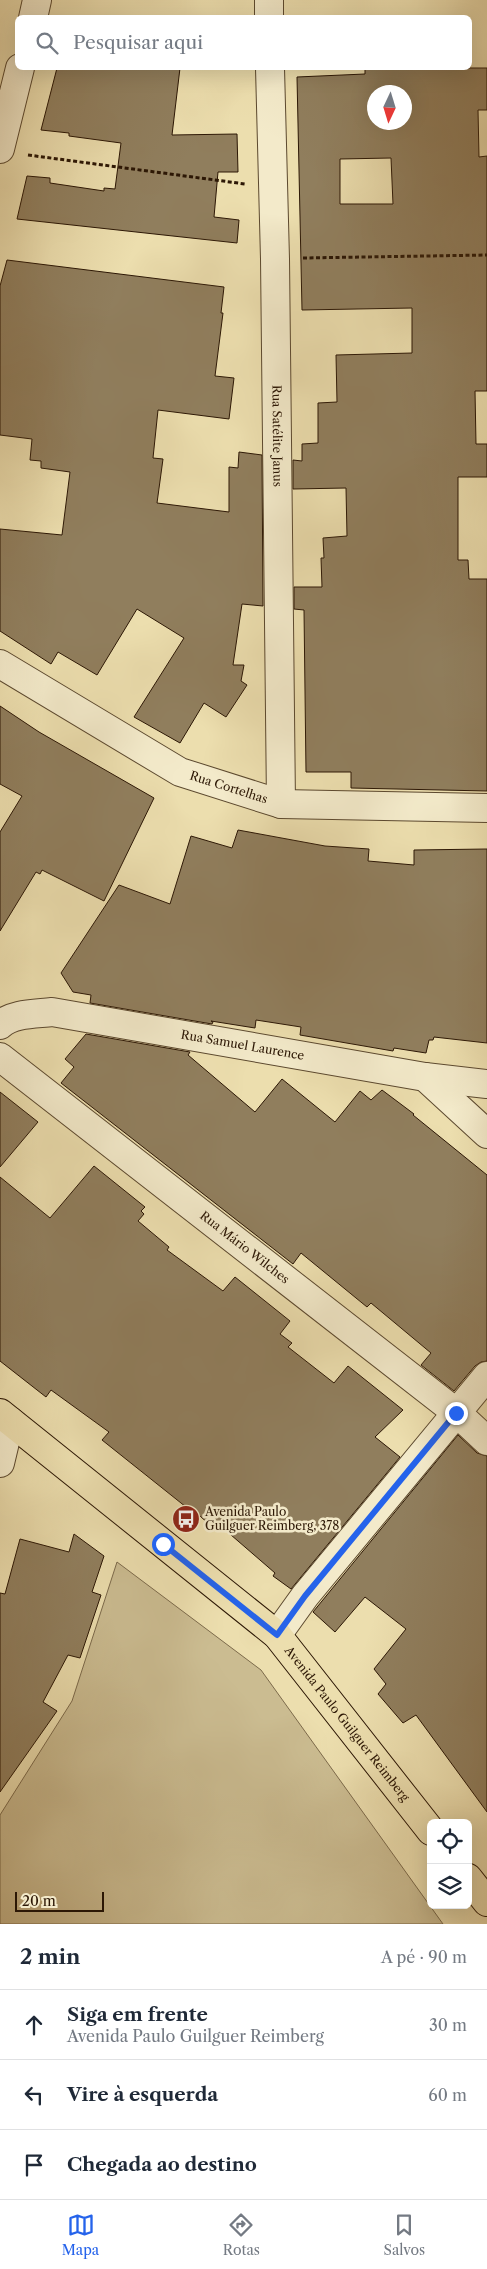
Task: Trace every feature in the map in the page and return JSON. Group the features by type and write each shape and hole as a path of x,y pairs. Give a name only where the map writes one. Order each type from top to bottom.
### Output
{"main road":[{"name":"Avenida Paulo Guilguer Reimberg","path":"5,1417 277,1635 427,1826"},
{"path":"472,1883 487,1902"}],"street":[{"path":"34,15 37,0"},
{"path":"269,0 269,15"},
{"path":"10,151 20,70"},
{"name":"Rua Satélite Janus","path":"270,70 275,259 281,804"},
{"name":"Rua Cortelhas","path":"0,664 180,772 281,804 487,808"},
{"name":"Rua Samuel Laurence","path":"0,1025 5,1021 25,1014 52,1012 425,1077 487,1084"},
{"name":"Rua Mário Wilches","path":"0,1057 456,1413 487,1441"},
{"path":"425,1077 487,1134"},
{"path":"277,1635 305,1596 487,1376"},
{"path":"0,1463 5,1417"}],"path":[{"path":"10,151 273,188"},
{"path":"275,259 487,255"}],"shaded area":[{"path":"117,1562 261,1670 427,1902 427,1909 432,1909 443,1924 0,1924 0,1815 72,1701"}],"building":[{"path":"472,68 487,68 487,110 478,110 479,157 487,156 487,391 475,391 476,444 487,444 487,477 458,477 458,560 468,560 469,579 487,579 487,791 351,788 351,772 306,772 304,610 294,609 294,587 322,587 321,558 324,558 323,538 347,536 346,488 293,489 293,460 302,461 302,444 318,443 318,403 337,402 336,355 412,353 412,308 302,310 297,77 365,74 365,70 472,70","holes":["391,158 393,204 340,204 340,159"]},
{"path":"56,70 180,70 172,135 237,134 238,172 218,172 214,217 239,220 237,243 17,219 27,176 50,178 50,183 104,191 104,188 115,189 121,143 69,136 69,133 41,130"},
{"path":"7,260 224,287 221,313 223,313 215,376 234,378 229,419 158,410 153,458 163,459 157,503 229,512 229,467 238,468 239,452 262,455 263,606 242,604 233,665 244,665 241,681 247,685 226,717 204,703 180,743 134,717 184,638 137,609 97,675 58,652 51,664 0,631 0,529 62,535 70,472 41,468 41,461 30,460 32,439 0,435 0,286"},
{"path":"0,706 39,732 154,798 104,901 42,870 40,874 36,872 0,931 0,832 22,796 0,784"},
{"path":"238,830 325,846 369,849 368,861 414,865 414,850 487,849 487,1043 434,1037 433,1040 429,1040 426,1053 394,1048 393,1051 300,1035 301,1027 256,1020 255,1028 211,1021 213,1022 212,1024 90,1003 91,995 73,992 61,973 119,885 170,904 191,836 232,848"},
{"path":"86,1034 190,1052 188,1055 255,1112 282,1079 335,1122 360,1091 371,1100 382,1090 414,1114 487,1175 487,1361 475,1366 454,1391 421,1365 431,1353 371,1303 367,1307 301,1253 293,1264 61,1083 74,1067 65,1059"},
{"path":"0,1092 38,1122 0,1167"},
{"path":"94,1166 145,1207 141,1211 144,1214 138,1221 169,1247 167,1250 223,1291 235,1277 290,1321 280,1334 292,1343 288,1347 334,1383 348,1366 403,1410 375,1437 400,1457 291,1589 273,1576 275,1573 216,1522 212,1527 188,1505 186,1507 102,1440 109,1432 51,1390 46,1397 0,1361 0,1177 50,1218"},
{"path":"458,1435 477,1453 487,1456 487,1812 416,1715 403,1723 378,1694 386,1684 374,1669 406,1629 365,1597 335,1632 313,1612"},
{"path":"74,1534 104,1556 92,1592 101,1595 80,1658 68,1655 43,1702 57,1711 0,1792 0,1593 5,1594 20,1539 69,1552"}],"place":[{"name":"Avenida Paulo Guilguer Reimberg, 378","path":"186,1519"}],"route":[{"path":"163,1544 277,1635 305,1596 456,1413"}]}
